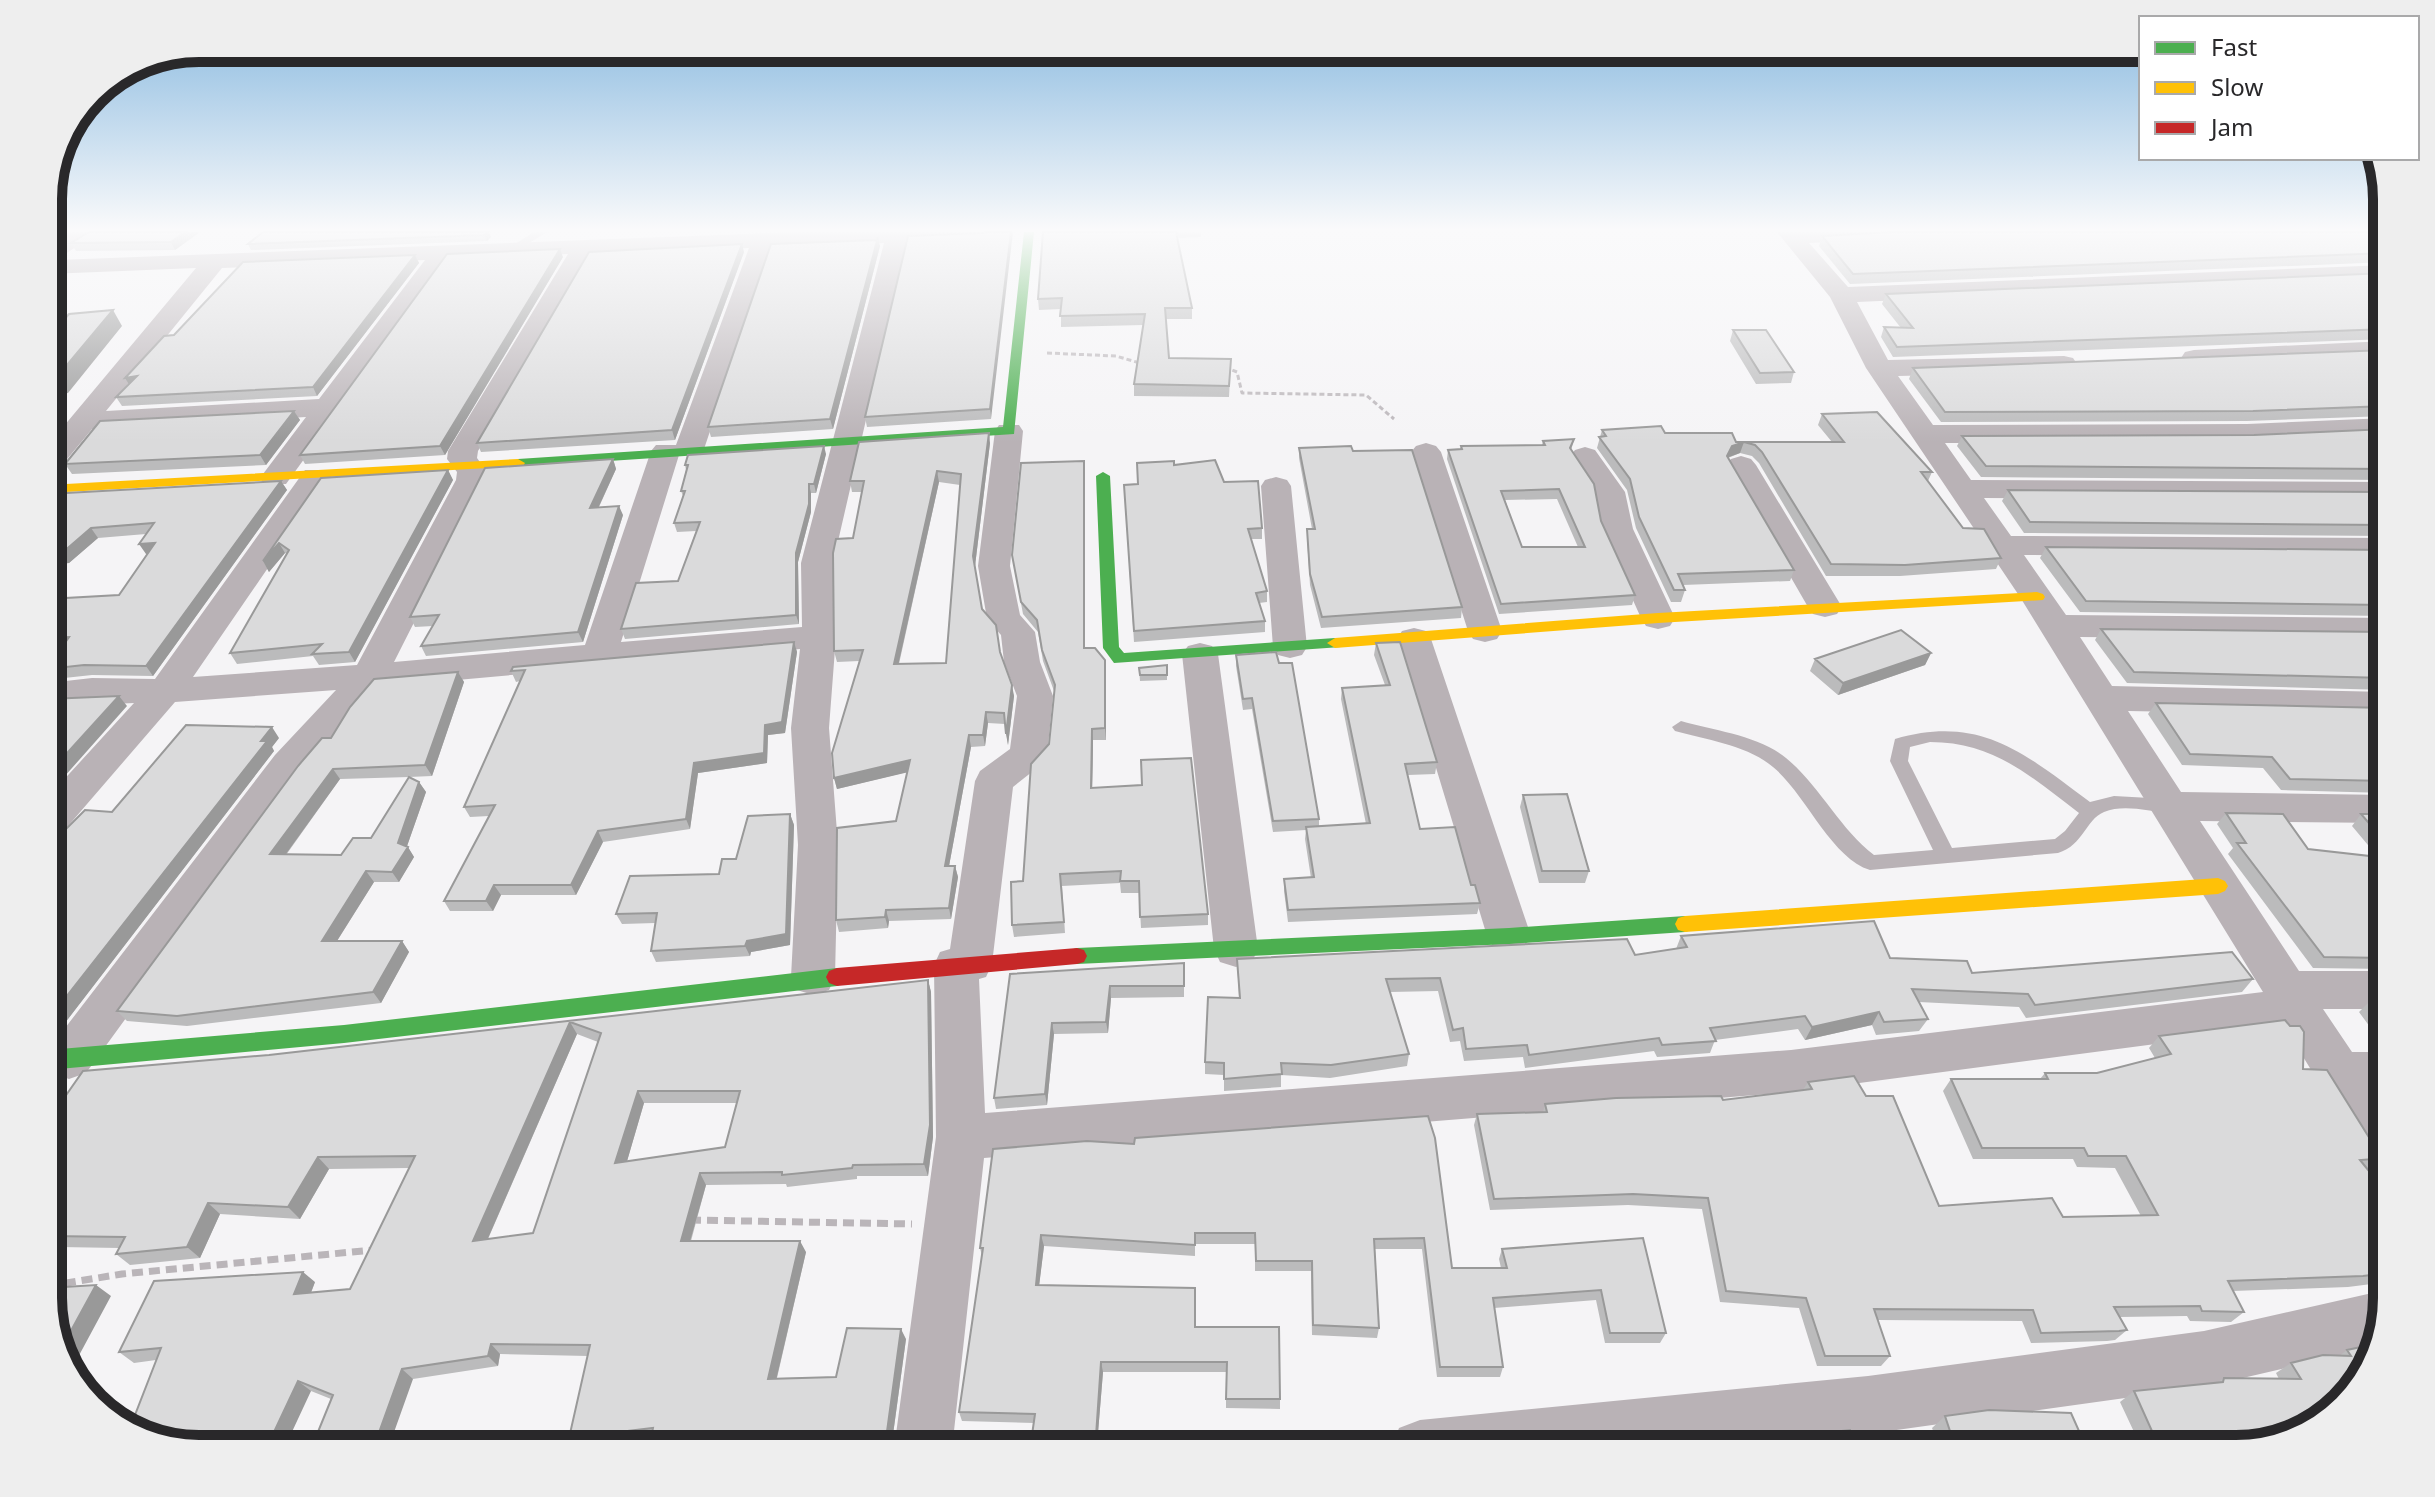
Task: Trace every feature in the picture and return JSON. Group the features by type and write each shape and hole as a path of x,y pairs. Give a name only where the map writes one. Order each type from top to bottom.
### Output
{"street":[{"path":"62,447 170,302"},
{"path":"275,478 406,302"},
{"path":"62,1055 289,765 369,676 471,480 462,459 463,451 551,302"},
{"path":"600,654 738,302"},
{"path":"813,977 818,845 810,728 819,636 817,563 844,440 880,302"},
{"path":"925,1435 961,1137 963,964 994,781 1028,755 1035,696 1022,662 1018,632 1004,619 994,566 1023,302"},
{"path":"1845,302 1879,368 2046,611 2373,1127"},
{"path":"2172,359 2373,350"},
{"path":"1879,368 2096,363"},
{"path":"83,421 328,407"},
{"path":"1923,434 2247,433 2373,428"},
{"path":"62,488 316,476 678,450 1009,431"},
{"path":"1426,452 1485,631"},
{"path":"1585,456 1610,492 1617,529 1658,618"},
{"path":"1741,465 1825,607"},
{"path":"62,807 165,691 316,476"},
{"path":"1103,476 1113,655 1128,660 1825,607 2046,611 2373,628"},
{"path":"1276,486 1290,647"},
{"path":"1962,489 2373,491"},
{"path":"2000,545 2373,548"},
{"path":"62,693 92,690 165,691 369,676 819,636"},
{"path":"1414,639 1509,936"},
{"path":"1200,654 1236,949"},
{"path":"2101,698 2373,704"},
{"path":"2168,806 2373,809"},
{"path":"62,1059 239,1046 813,977 963,964 1509,936 2218,886"},
{"path":"961,1137 1791,1071 2290,999 2373,991"},
{"path":"2339,1073 2373,1073"},
{"path":"1563,1435 1868,1405 2204,1359 2371,1321"}],"lane":[{"path":"1681,727 1765,752 1784,768 1852,852 1870,863 2058,846 2072,840 2089,811 2107,804 2168,806"},
{"path":"1946,856 1899,761 1901,743 1928,734 1961,735 2000,747 2089,811"}],"path":[{"path":"1018,351 1116,356 1153,367"},
{"path":"1213,367 1228,367 1237,372 1242,393 1344,392 1366,395 1394,419"},
{"path":"686,1220 950,1225"},
{"path":"62,1284 122,1274 388,1249"}],"building":[{"path":"205,302 379,302 313,387 116,397 137,376 125,378 164,336 174,335"},
{"path":"412,302 528,302 440,446 300,455"},
{"path":"560,302 720,302 672,430 477,443"},
{"path":"751,302 861,302 830,419 708,427"},
{"path":"892,302 1003,302 990,409 865,417"},
{"path":"1062,302 1191,302 1192,308 1165,308 1169,358 1231,359 1229,386 1134,384 1145,314 1060,316"},
{"path":"1892,302 2373,302 2373,330 1897,347 1884,327 1913,328"},
{"path":"113,310 62,371 62,322 69,314"},
{"path":"1733,330 1766,330 1794,372 1760,373"},
{"path":"2373,351 2373,407 2253,411 1945,412 1913,368"},
{"path":"294,411 260,455 65,464 100,421"},
{"path":"1877,412 1932,472 1921,472 1963,528 1984,529 2001,558 1905,565 1831,564 1762,452 1755,445 1744,442 1844,442 1822,414"},
{"path":"1661,426 1665,433 1732,433 1736,442 1744,442 1732,446 1727,456 1794,570 1678,574 1685,590 1674,590 1639,517 1630,479 1599,437 1606,436 1602,430"},
{"path":"2373,430 2373,469 1986,466 1962,436 2254,435"},
{"path":"989,433 973,556 982,609 996,625 1000,652 1012,685 1006,734 1004,713 986,712 983,735 969,735 945,866 955,866 949,908 886,910 885,917 836,920 837,828 896,821 910,760 834,778 832,753 863,650 834,651 833,553 836,539 853,538 864,481 850,481 859,442","holes":["937,471 961,474 946,663 894,664"]},
{"path":"1574,439 1570,448 1594,484 1601,521 1635,595 1501,604 1448,450 1462,449 1461,446 1545,445 1543,441","holes":["1559,489 1585,547 1522,547 1501,491"]},
{"path":"824,446 814,484 809,484 809,504 796,553 796,615 621,629 636,583 678,581 700,522 674,523 685,491 681,491 688,455"},
{"path":"1351,446 1353,451 1412,450 1462,607 1322,617 1310,574 1307,529 1315,529 1299,448"},
{"path":"613,459 590,508 619,506 578,632 421,646 439,615 410,617 485,468"},
{"path":"1215,460 1224,482 1258,481 1262,528 1248,529 1267,591 1256,593 1265,621 1134,631 1124,485 1138,484 1137,463 1174,461 1174,465"},
{"path":"1084,461 1084,648 1095,648 1105,660 1105,728 1092,729 1091,788 1142,785 1141,760 1191,758 1208,914 1140,917 1139,881 1120,881 1121,871 1060,874 1064,922 1012,925 1011,882 1023,881 1031,764 1049,744 1055,685 1042,650 1037,620 1021,602 1012,555 1021,463"},
{"path":"448,470 349,652 312,654 322,644 230,653 289,550 279,543 263,561 321,478"},
{"path":"281,481 146,666 62,667 62,647 69,637 62,637 62,598 119,595 155,543 139,544 154,523 91,528 62,553 62,493"},
{"path":"2008,490 2373,492 2373,525 2030,522"},
{"path":"2046,547 2373,550 2373,605 2086,601"},
{"path":"2101,629 2373,632 2373,678 2134,672"},
{"path":"1901,630 1931,653 1843,683 1815,659"},
{"path":"794,642 782,722 765,725 764,753 694,763 686,819 598,831 571,885 494,885 486,901 444,901 495,805 464,807 525,670 511,671 513,667"},
{"path":"1400,642 1437,762 1405,764 1420,829 1455,827 1471,885 1475,885 1480,903 1288,910 1284,879 1314,877 1306,827 1370,823 1342,688 1390,685 1376,643"},
{"path":"1276,652 1279,663 1292,663 1319,819 1273,821 1252,698 1243,699 1236,655"},
{"path":"1167,665 1167,675 1140,675 1139,668"},
{"path":"458,672 425,765 333,769 270,854 341,855 353,838 371,838 409,777 419,782 398,843 408,847 392,872 366,871 322,941 402,941 373,992 177,1016 117,1011 298,766 322,738 331,738 350,707 374,679"},
{"path":"119,696 62,759 62,698"},
{"path":"2156,703 2373,708 2373,781 2290,779 2272,757 2190,754"},
{"path":"186,725 272,727 261,741 267,741 62,1002 62,833 85,810 112,812"},
{"path":"1567,794 1589,871 1542,871 1523,795"},
{"path":"2226,813 2283,814 2308,849 2373,856 2373,958 2324,957 2237,843 2246,843"},
{"path":"790,814 786,934 747,941 745,946 651,951 657,913 616,914 630,876 719,874 722,859 736,859 748,816"},
{"path":"2361,814 2373,814 2373,828"},
{"path":"1874,921 1890,958 1967,961 1972,973 2232,952 2253,979 2035,1005 2028,994 1912,989 1928,1019 1884,1022 1879,1012 1812,1027 1805,1016 1710,1028 1716,1041 1662,1045 1659,1038 1529,1055 1527,1045 1466,1049 1463,1028 1453,1030 1440,978 1386,979 1409,1054 1331,1065 1281,1063 1282,1074 1224,1079 1224,1063 1205,1062 1208,997 1240,998 1237,959 1627,939 1635,955 1687,947 1681,936"},
{"path":"1184,963 1184,986 1110,986 1106,1022 1052,1023 1045,1094 994,1098 1010,974"},
{"path":"928,980 930,1125 924,1164 853,1165 852,1168 782,1175 782,1172 700,1173 681,1241 800,1241 768,1379 836,1377 847,1328 901,1329 887,1435 652,1435 653,1428 570,1435 590,1345 491,1344 488,1356 402,1369 378,1435 317,1435 333,1395 298,1381 273,1435 181,1434 147,1425 134,1418 161,1348 119,1352 154,1281 303,1272 294,1294 350,1289 415,1156 318,1157 288,1207 208,1203 187,1247 116,1254 125,1237 62,1236 62,1101 83,1071 269,1055","holes":["570,1022 601,1033 533,1233 473,1241","638,1091 740,1091 725,1147 615,1163"]},
{"path":"2285,1020 2290,1026 2300,1026 2304,1032 2303,1069 2327,1070 2373,1144 2373,1159 2360,1160 2373,1176 2373,1275 2228,1281 2244,1312 2202,1311 2200,1306 2114,1307 2127,1330 2119,1331 2041,1333 2033,1310 1874,1309 1890,1356 1825,1356 1806,1298 1726,1291 1708,1198 1633,1194 1494,1199 1477,1114 1547,1112 1545,1104 1616,1098 1721,1096 1723,1100 1812,1089 1808,1082 1854,1076 1866,1096 1893,1096 1939,1206 2052,1198 2063,1217 2158,1215 2126,1156 2088,1156 2084,1148 1982,1148 1951,1079 2048,1079 2045,1073 2097,1073 2171,1054 2159,1036"},
{"path":"1428,1116 1435,1138 1452,1268 1507,1268 1502,1249 1643,1238 1666,1333 1610,1333 1601,1290 1493,1298 1503,1367 1440,1367 1424,1238 1374,1239 1379,1328 1313,1325 1312,1261 1256,1261 1255,1233 1195,1233 1195,1245 1041,1235 1036,1285 1195,1288 1195,1327 1279,1327 1280,1399 1226,1399 1227,1362 1101,1362 1096,1435 1032,1435 1035,1414 959,1412 983,1248 980,1248 993,1149 1087,1141 1134,1144 1135,1138"},
{"path":"96,1285 68,1336 62,1307 62,1287"},
{"path":"2364,1346 2355,1366 2333,1395 2288,1425 2254,1434 2154,1435 2134,1391 2223,1382 2224,1378 2301,1379 2291,1363 2323,1355 2351,1356 2347,1350"},
{"path":"1989,1410 2071,1413 2081,1435 1951,1435 1945,1416"},
{"path":"1850,1430 1851,1435 1804,1435"}],"traffic: fast":[{"path":"518,463 1009,431 1022,302"},
{"path":"1103,476 1111,648 1120,659 1335,643"},
{"path":"1077,956 1509,936 1685,924"},
{"path":"62,1059 344,1034 837,977"}],"traffic: slow":[{"path":"62,488 518,463"},
{"path":"1335,643 1658,618 2037,597"},
{"path":"1685,924 2218,886"}],"traffic: jam":[{"path":"837,977 1077,956"}]}
